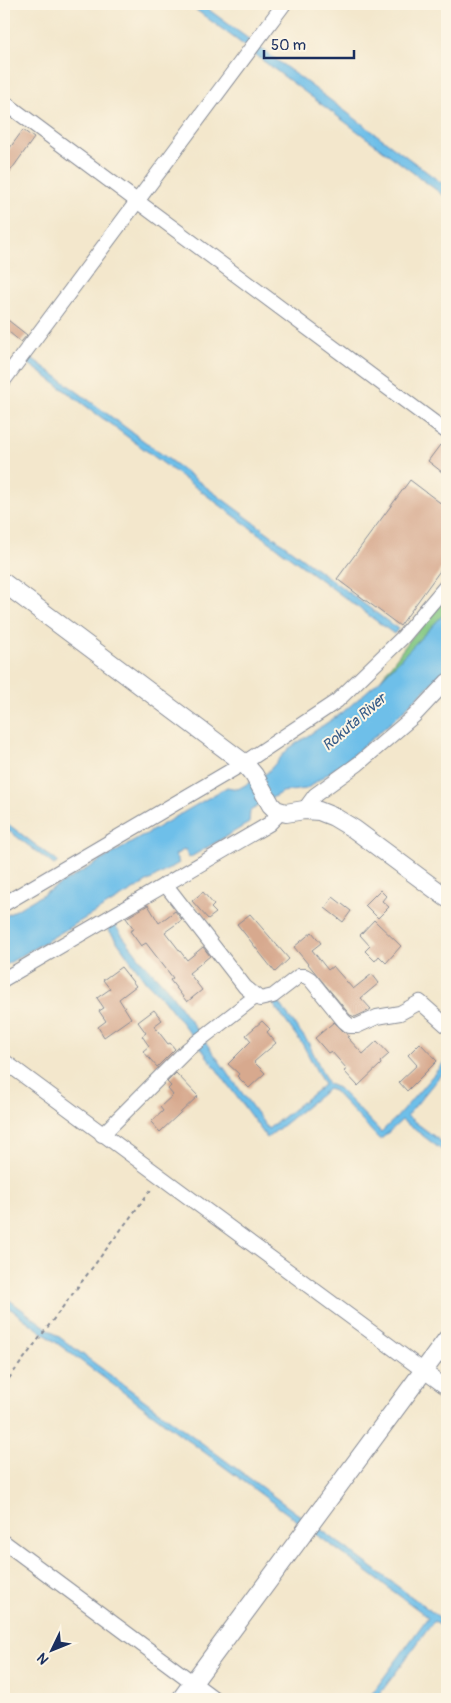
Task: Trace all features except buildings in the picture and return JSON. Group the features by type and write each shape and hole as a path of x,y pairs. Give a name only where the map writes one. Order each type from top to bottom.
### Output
{"street":[{"path":"4,380 284,4"},
{"path":"4,102 447,432"},
{"path":"4,583 249,769 276,809"},
{"path":"4,904 249,769 337,701 403,637 447,585"},
{"path":"304,810 315,796 358,764 414,716 447,681"},
{"path":"276,809 319,810 334,816 447,898"},
{"path":"4,978 269,824 276,809"},
{"path":"165,884 245,987 260,999 273,996 300,976 304,976 310,978 350,1026 357,1026 377,1017 400,1013 420,1002 447,1026"},
{"path":"102,1135 199,1040 256,996"},
{"path":"4,1061 447,1388"},
{"path":"181,1699 447,1339"},
{"path":"4,1542 215,1699"}],"path":[{"path":"4,1385 160,1177"}],"green space":[{"path":"447,597 447,611 380,680 412,637"}],"water":[{"path":"188,4 201,4 250,40 245,46"},
{"path":"259,47 447,187 447,198 254,54"},
{"path":"29,356 398,629 394,634 25,361"},
{"name":"Rokuta River","path":"447,611 447,668 396,718 347,760 306,789 282,792 250,811 249,823 189,858 185,849 175,855 179,863 4,966 4,917 227,787 238,789 267,773 288,749 343,712 380,680"},
{"path":"4,821 58,862 54,865 4,827"},
{"path":"113,923 142,961 166,987 268,1129 324,1085 303,1045 273,1004 277,1001 308,1042 328,1084 338,1088 381,1132 397,1117 447,1059 447,1067 407,1116 447,1146 447,1154 402,1120 380,1140 334,1091 328,1089 267,1138 192,1036 164,1000 146,982 106,926"},
{"path":"4,1296 303,1518 300,1523 4,1304"},
{"path":"319,1528 447,1623 447,1631 434,1621 376,1699 368,1699 428,1617 316,1534"}]}
